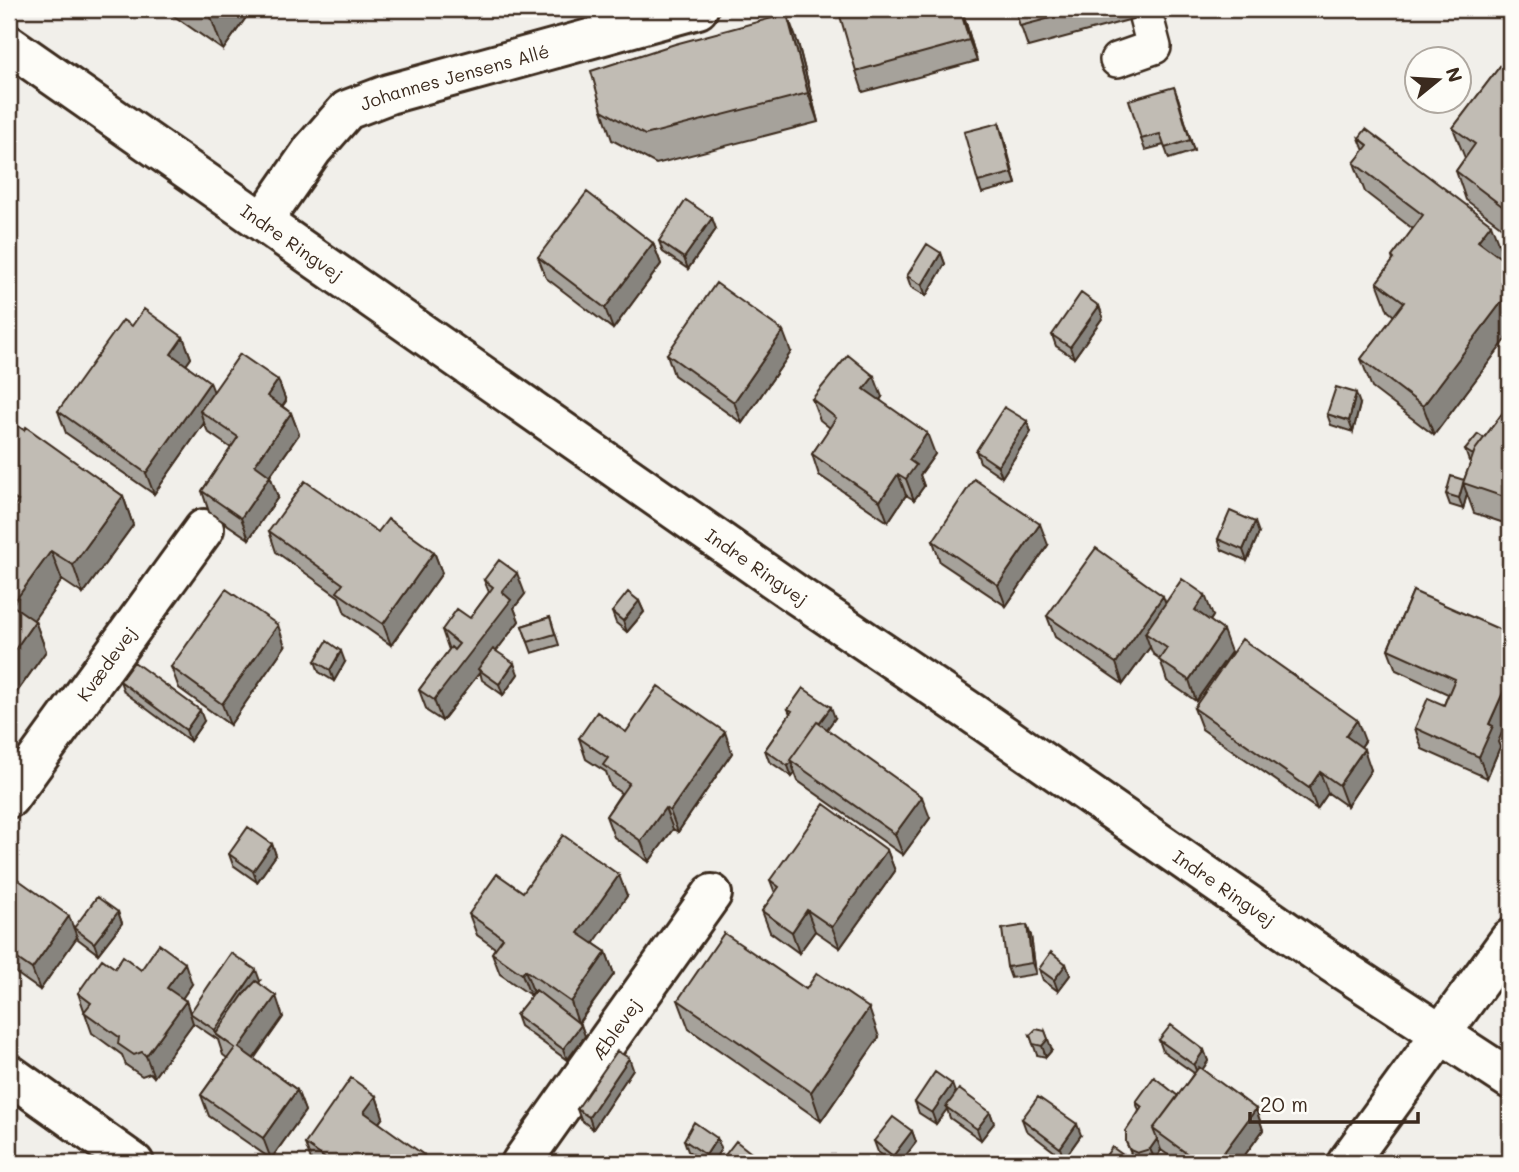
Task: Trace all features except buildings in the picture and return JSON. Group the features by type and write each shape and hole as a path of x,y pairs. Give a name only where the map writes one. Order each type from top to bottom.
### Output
{"street":[{"name":"Johannes Jensens Allé","path":"263,221 313,149 347,110 389,94 698,9"},
{"name":"Indre Ringvej","path":"9,45 797,595 961,705 1331,962 1510,1079"},
{"name":"Kvædevej","path":"9,798 204,529"},
{"name":"Æblevej","path":"521,1163 712,894"},
{"path":"1348,1163 1510,939"},
{"path":"9,1074 134,1163"}],"lane":[{"path":"1117,60 1154,47 1144,9"}]}
